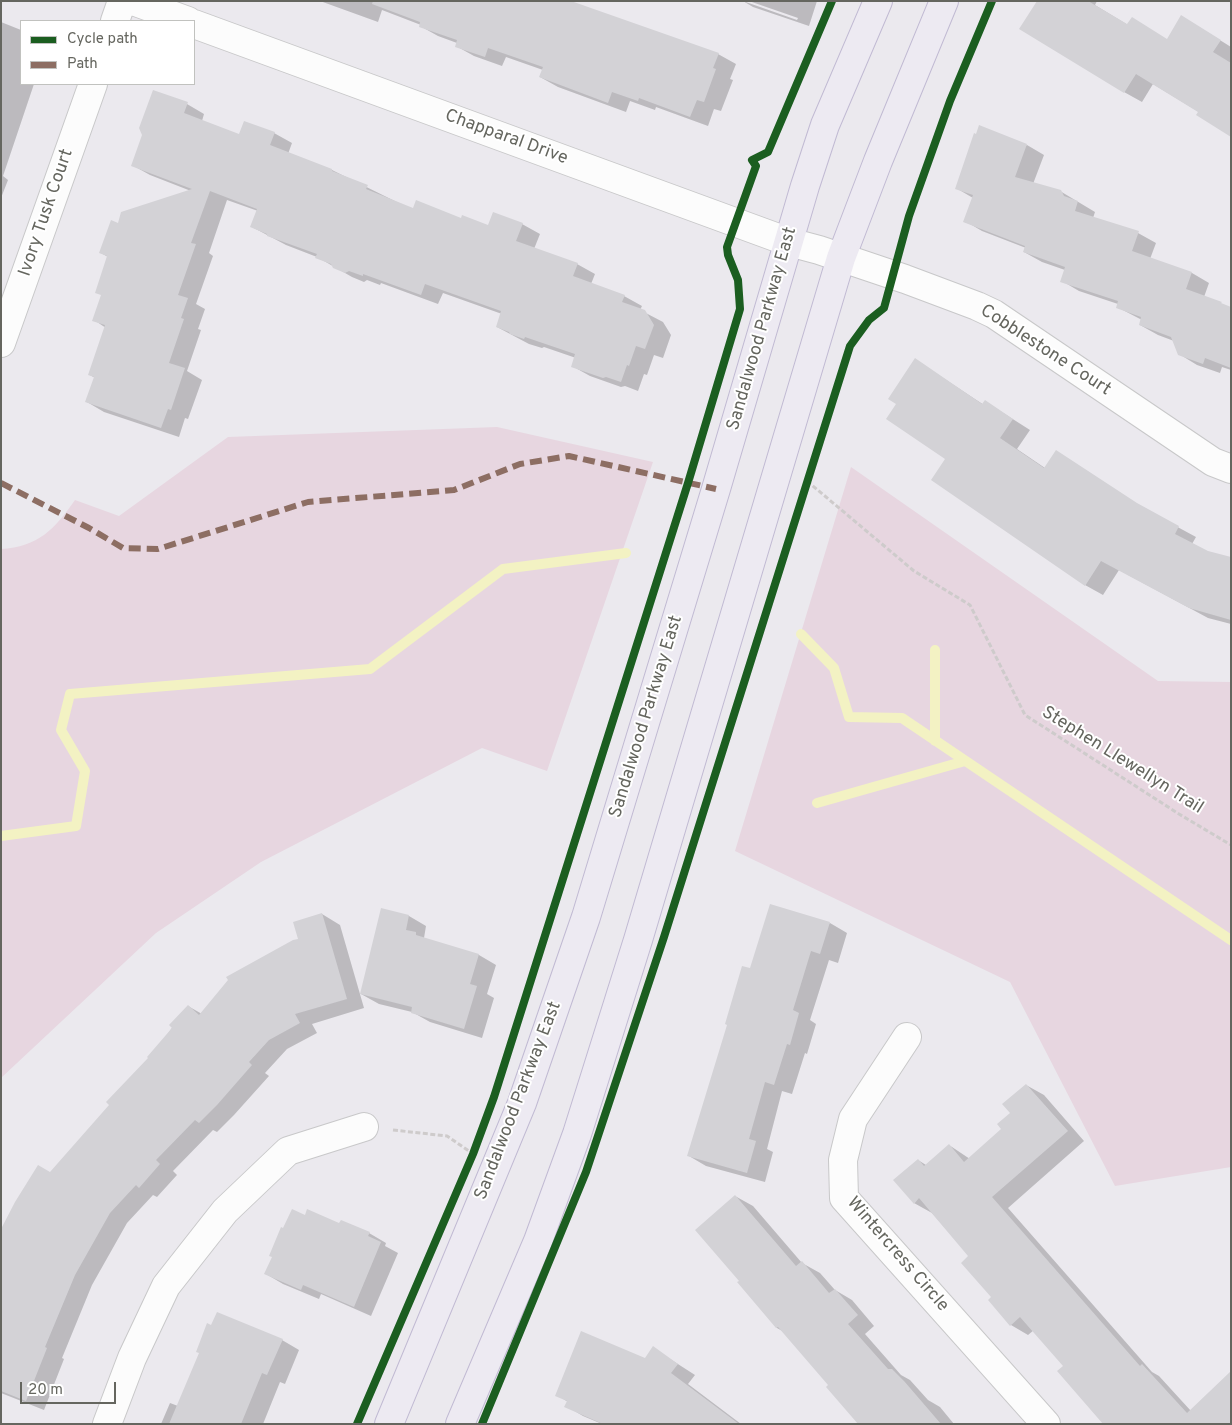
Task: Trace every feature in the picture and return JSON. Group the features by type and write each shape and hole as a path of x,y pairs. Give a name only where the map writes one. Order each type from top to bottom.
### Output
{"main road":[{"name":"Sandalwood Parkway East","path":"390,1424 522,1103 582,927 825,125 878,1"},
{"path":"460,1424 538,1241 577,1134 638,940 782,460 830,254 866,192 944,1"}],"street":[{"path":"115,20 122,1"},
{"path":"133,1 185,20"},
{"name":"Chapparal Drive","path":"195,24 789,242 830,254"},
{"name":"Ivory Tusk Court","path":"1,343 93,85"},
{"name":"Cobblestone Court","path":"830,254 905,279 994,314 1205,457 1231,469"},
{"name":"Wintercress Circle","path":"906,1037 853,1119 842,1160 844,1198 1046,1424"},
{"path":"107,1424 132,1358 166,1286 225,1211 288,1151 364,1127"}],"path":[{"path":"805,490 810,472"},
{"path":"364,1127 448,1136 474,1154"},
{"path":"470,1164 476,1146"}],"shaded area":[{"path":"497,427 653,462 547,771 482,748 261,862 156,933 1,1078 1,549 25,545 44,535 53,528 75,500 119,516 228,437"},
{"path":"851,467 1158,681 1231,682 1231,1167 1115,1186 1010,982 735,851"}],"building":[{"path":"373,1 571,1 719,53 713,68 716,69 704,102 697,100 690,117 639,98 638,101 612,92 608,103 539,77 543,67 488,48 485,57 455,47 457,40 419,27 420,22 372,4"},
{"path":"1037,1 1088,1 1127,24 1132,17 1167,39 1181,15 1221,40 1213,52 1231,63 1231,137 1196,115 1198,112 1136,74 1124,93 1019,29"},
{"path":"153,90 188,102 184,113 239,134 244,121 275,132 270,145 332,169 332,171 368,185 366,189 413,208 416,200 461,218 462,215 488,225 493,212 523,223 516,241 578,263 573,276 625,295 622,302 645,310 654,325 645,349 636,346 621,382 571,367 575,354 525,337 524,339 496,327 501,311 425,284 421,295 363,274 363,276 349,271 345,273 333,268 331,264 315,258 317,254 267,236 267,234 250,227 257,209 210,191 191,243 196,244 178,295 188,298 181,318 184,319 169,363 185,368 171,410 168,409 161,428 85,402 94,377 88,375 105,325 92,321 101,295 95,293 107,256 99,253 111,220 118,223 121,212 192,189 131,166 142,135 139,128"},
{"path":"979,125 1027,144 1015,177 1061,190 1064,196 1078,201 1075,211 1139,231 1132,251 1192,272 1186,289 1231,307 1231,368 1205,358 1203,364 1178,355 1171,337 1139,325 1141,317 1116,308 1118,301 1060,282 1065,267 1023,252 1025,246 963,222 973,195 955,189 974,133 976,134"},
{"path":"915,358 982,404 985,400 1013,419 1000,438 1044,468 1056,450 1137,503 1179,526 1175,534 1208,551 1231,557 1231,620 1189,608 1101,561 1085,586 931,480 945,459 886,419 896,404 888,399"},
{"path":"770,904 830,922 820,954 811,951 793,1010 799,1013 790,1045 787,1044 774,1085 765,1082 749,1139 756,1141 747,1173 687,1156 727,1025 725,1024 742,966 750,968"},
{"path":"381,908 409,915 406,930 416,932 416,935 479,954 470,984 477,986 464,1029 411,1013 412,1007 360,994"},
{"path":"322,913 347,999 295,1014 300,1023 269,1040 249,1062 252,1065 217,1105 199,1123 195,1120 156,1160 160,1164 139,1188 136,1185 110,1213 75,1275 45,1347 47,1348 26,1401 1,1391 1,1229 38,1165 50,1172 109,1105 106,1102 148,1058 172,1028 169,1025 188,1005 199,1015 228,980 226,977 298,939 293,922"},
{"path":"1026,1084 1068,1131 992,1197 1140,1366 1142,1364 1187,1413 1231,1371 1231,1424 1103,1424 1057,1371 1063,1366 1020,1317 1010,1326 988,1300 991,1297 961,1263 968,1256 919,1198 914,1204 893,1180 918,1159 924,1166 949,1144 964,1162 1001,1129 997,1124 1010,1113 1002,1104"},
{"path":"735,1195 796,1266 802,1261 829,1293 835,1289 858,1315 848,1324 888,1369 892,1369 904,1381 941,1424 858,1424 826,1387 828,1385 778,1327 776,1328 695,1230"},
{"path":"292,1209 305,1215 307,1209 339,1223 341,1220 370,1232 368,1236 381,1242 354,1307 303,1285 301,1290 264,1274 272,1257 269,1256 281,1227 283,1228"},
{"path":"217,1312 283,1339 267,1375 262,1373 241,1424 169,1424 199,1353 196,1352 207,1323 211,1325"},
{"path":"581,1331 645,1358 653,1346 678,1364 671,1373 739,1424 603,1424 564,1407 567,1401 555,1396"}],"waterway":[{"path":"1,836 76,826 85,771 61,730 70,694 370,669 503,569 626,553"},
{"path":"801,634 834,668 849,717 902,718 1231,940"},
{"path":"935,650 935,741"},
{"path":"817,803 965,761"}],"marked path":[{"path":"1,483 89,528 123,548 158,549 308,502 454,490 520,464 569,456 716,489"}],"cycle path":[{"path":"357,1424 473,1154 494,1097 688,483 740,309 738,280 728,255 727,247 756,166 752,160 768,152 832,1"},
{"path":"482,1424 586,1172 664,937 850,346 869,320 884,308 909,216 950,101 992,1"}]}
